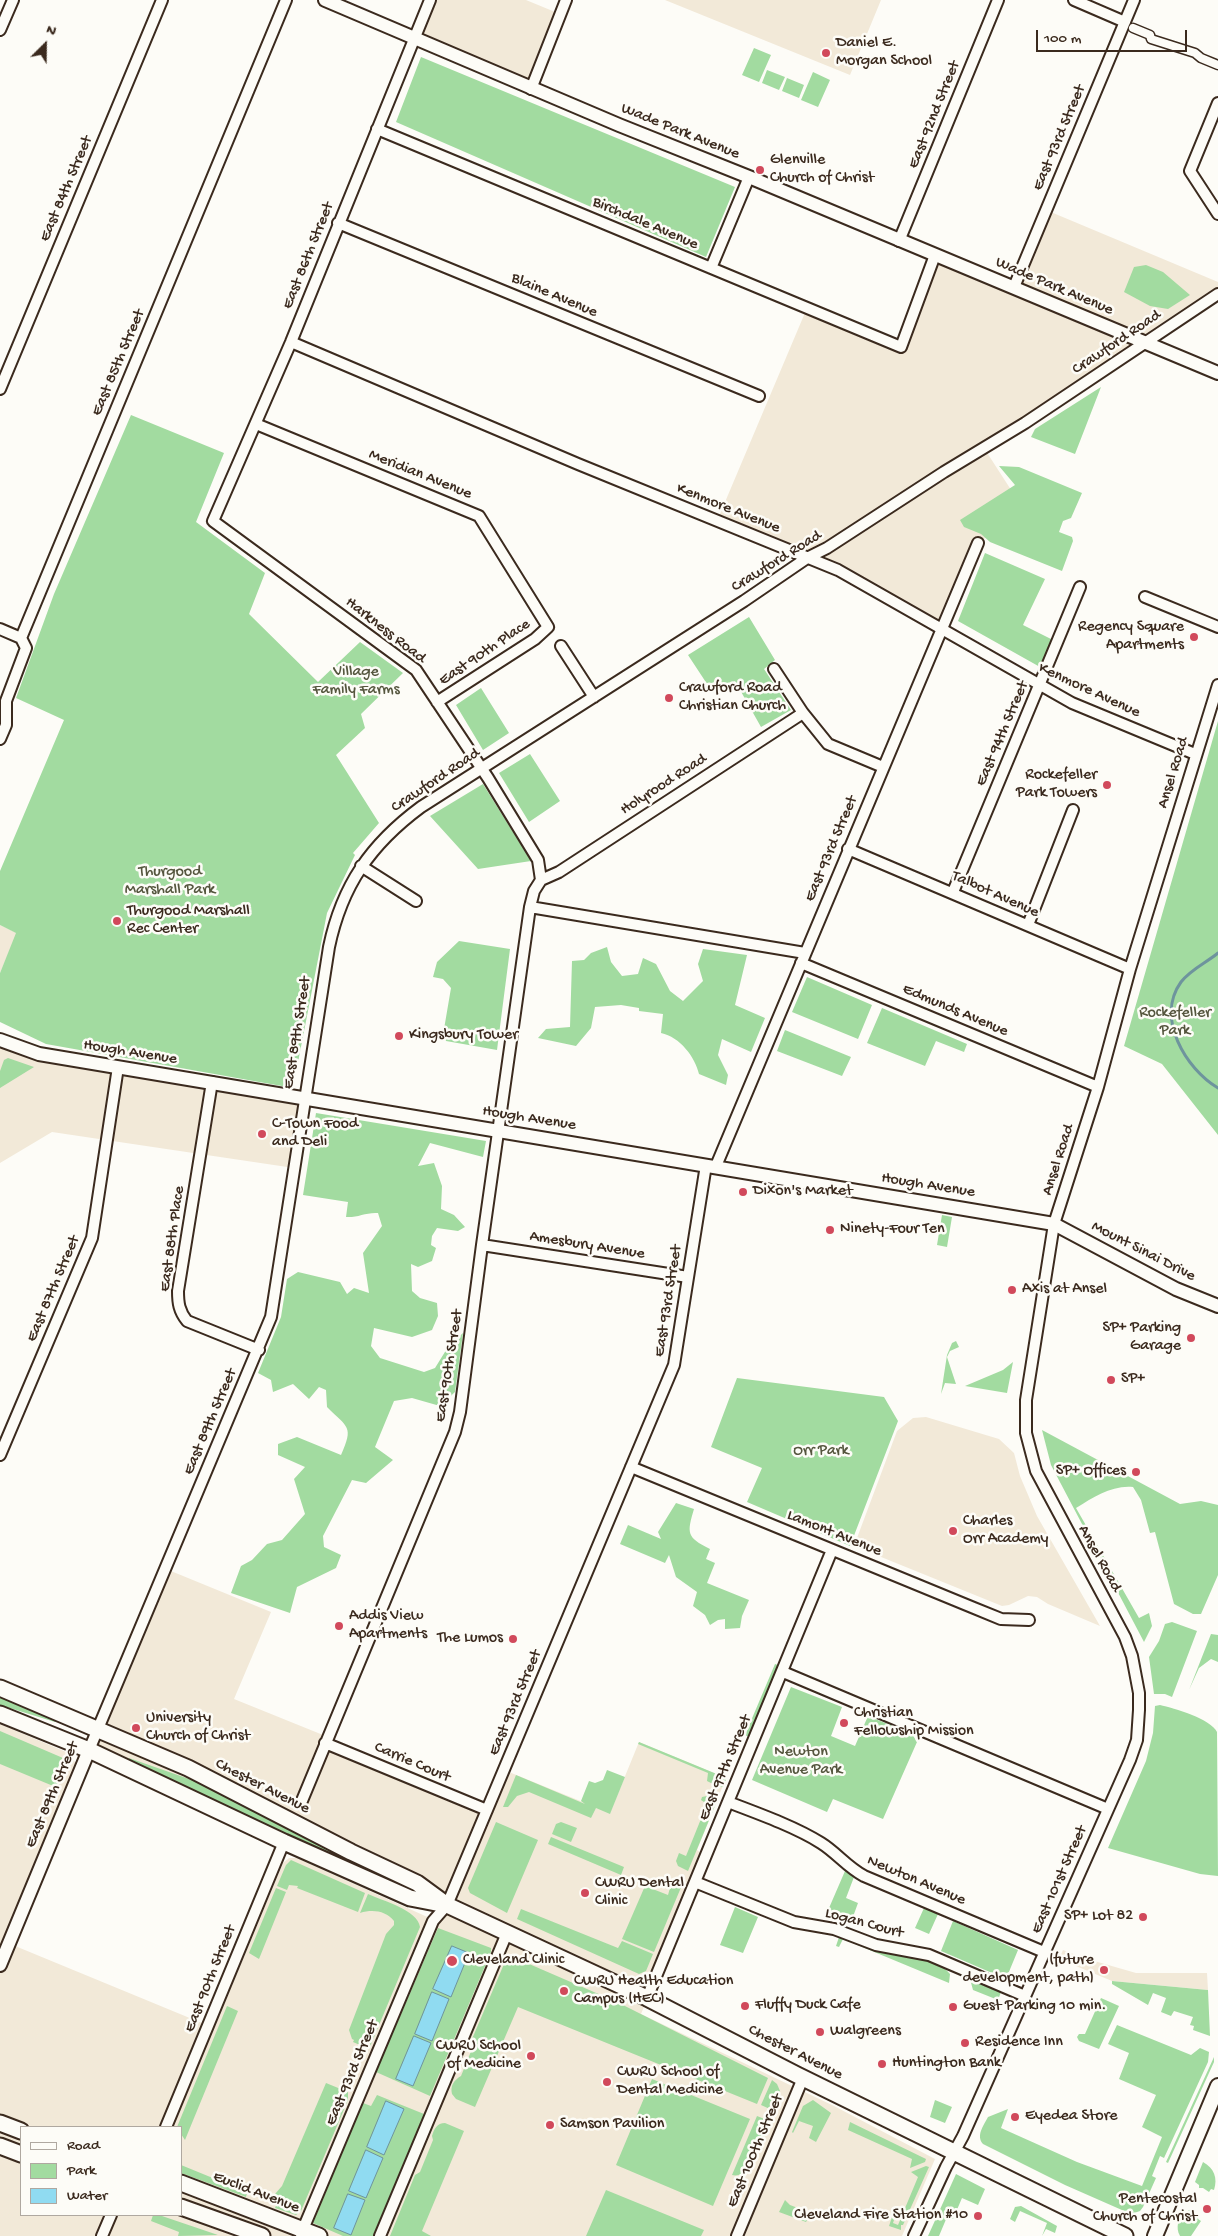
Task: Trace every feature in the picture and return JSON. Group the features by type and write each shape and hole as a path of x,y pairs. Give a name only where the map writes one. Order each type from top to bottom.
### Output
{"main road":[{"name":"Chester Avenue","path":"0,1688 188,1768 417,1883 447,1905 647,1998 803,2078 1125,2236"},
{"name":"Chester Avenue","path":"0,1714 89,1750 284,1842 410,1898 447,1905"},
{"path":"1155,2236 1218,2086"},
{"path":"0,2123 20,2131"},
{"path":"0,2146 20,2154"},
{"name":"Euclid Avenue","path":"182,2183 302,2233 319,2236"},
{"path":"182,2207 262,2236"}],"street":[{"path":"0,30 13,0"},
{"name":"East 84th Street","path":"0,390 162,0"},
{"name":"East 85th Street","path":"0,739 6,725 6,701 26,648 21,638 286,0"},
{"name":"Wade Park Avenue","path":"325,0 415,37 531,89 1014,287 1218,373"},
{"name":"East 86th Street","path":"213,521 291,342 338,222 430,0"},
{"path":"531,89 566,0"},
{"name":"East 92nd Street","path":"899,241 998,0"},
{"path":"1074,0 1150,35 1151,39 1195,53 1200,58 1218,65"},
{"name":"East 93rd Street","path":"1014,287 1129,25 1134,0"},
{"path":"1218,103 1190,171 1218,214"},
{"name":"Birchdale Avenue","path":"377,129 901,346 935,255"},
{"path":"710,268 749,178"},
{"name":"Blaine Avenue","path":"338,222 759,396"},
{"name":"Crawford Road","path":"361,866 384,838 403,820 481,768 744,601 807,558 827,548 944,472 1025,423 1218,294"},
{"name":"Kenmore Avenue","path":"291,342 578,464 838,570 1072,704 1196,754"},
{"name":"Meridian Avenue","path":"256,424 478,516 548,627"},
{"name":"Harkness Road","path":"213,521 416,670 481,768 538,860 541,880"},
{"name":"East 93rd Street","path":"302,2233 433,1921 447,1905 488,1810 674,1365 688,1277 711,1166 803,958 978,543"},
{"name":"East 94th Street","path":"953,892 1080,587"},
{"path":"1145,597 1218,627"},
{"name":"East 90th Place","path":"437,702 535,640 548,627"},
{"path":"0,629 21,638"},
{"path":"561,646 594,697"},
{"path":"774,669 803,713 828,744 883,767"},
{"name":"Ansel Road","path":"1125,1637 1046,1492 1028,1447 1026,1400 1054,1224 1098,1087 1130,969 1218,685"},
{"name":"Holyrood Road","path":"541,880 556,874 803,713"},
{"path":"1028,925 1073,810"},
{"name":"Talbot Avenue","path":"848,849 953,892 1130,969"},
{"path":"361,866 416,901"},
{"name":"East 89th Street","path":"0,1965 259,1350 271,1317 304,1099 332,935 348,888 361,866"},
{"path":"530,907 534,891 541,880"},
{"name":"Edmunds Avenue","path":"530,907 803,958 1098,1087"},
{"name":"East 90th Street","path":"301,1802 455,1432 460,1412 530,907"},
{"name":"Hough Avenue","path":"0,1040 40,1054 1054,1224"},
{"name":"East 87th Street","path":"0,1456 92,1238 118,1067"},
{"name":"East 88th Place","path":"212,1082 178,1291 178,1304 181,1314 187,1320 244,1342 259,1350"},
{"name":"Mount Sinai Drive","path":"1054,1224 1176,1289 1218,1306"},
{"name":"Amesbury Avenue","path":"482,1245 688,1277"},
{"name":"Lamont Avenue","path":"631,1467 1001,1619 1029,1620"},
{"name":"East 97th Street","path":"647,1998 832,1550"},
{"name":"East 101st Street","path":"914,2236 963,2136 1130,1760 1137,1740 1139,1693 1132,1656 1125,1637"},
{"path":"782,1672 1108,1809"},
{"name":"Carrie Court","path":"325,1743 488,1810"},
{"name":"Newton Avenue","path":"728,1802 816,1840 852,1869 864,1876 1044,1952"},
{"name":"East 90th Street","path":"166,2126 284,1842"},
{"name":"Logan Court","path":"695,1882 794,1922 834,1929 876,1945 929,1955 1025,1996"},
{"path":"380,2236 507,1932"},
{"name":"East 100th Street","path":"737,2236 803,2078"},
{"path":"102,2236 111,2216"}],"shaded area":[{"path":"430,0 526,0 560,14 531,89 415,37"},
{"name":"Daniel E. Morgan School","path":"665,0 881,0 850,75"},
{"path":"1046,210 1218,282 1218,294 984,448 1024,510 978,543 941,630 838,570 717,521 807,308 901,346 935,255 1014,287"},
{"path":"0,925 17,933 0,973"},
{"path":"0,1040 304,1099 294,1168 52,1132 0,1163"},
{"name":"Charles Orr Academy","path":"926,1417 999,1439 1014,1453 1020,1476 1037,1516 1100,1626 1048,1604 1037,1597 1028,1596 1009,1605 1002,1606 854,1546 897,1431 913,1418"},
{"name":"Cleveland Clinic","path":"166,1569 271,1612 234,1699 328,1737 325,1742 487,1810 504,1770 610,1813 639,1742 726,1778 697,1850 700,1852 695,1881 641,2014 834,2106 935,2159 902,2236 0,2236 0,1724 66,1752 76,1763 3,1941 214,2028 283,1863 289,1858 297,1858 434,1920 447,1905 421,1902 89,1750"},
{"name":"(future development, path)","path":"1063,1950 1136,1973 1207,1973 1208,1990 1112,1981 1059,1959"}],"green space":[{"path":"754,48 771,55 759,82 742,75"},
{"path":"421,57 735,187 706,257 396,122"},
{"path":"767,70 785,77 779,90 762,83"},
{"path":"813,72 830,80 818,107 801,100"},
{"path":"787,78 804,85 799,98 782,91"},
{"path":"1146,265 1163,272 1190,295 1168,309 1150,306 1124,292 1134,267"},
{"path":"1101,387 1075,454 1031,437 1035,429"},
{"name":"Thurgood Marshall Park","path":"131,415 224,453 196,522 265,573 249,614 318,682 360,642 403,673 361,714 365,728 336,755 379,823 353,853 355,855 327,913 293,1088 46,1044 0,1022 0,973 16,933 0,925 0,871 64,720 16,698 54,594"},
{"path":"999,466 1019,467 1082,493 1071,518 1063,521 1059,532 1072,537 1073,541 1062,571 990,542 981,534 964,527 960,520 1015,485"},
{"path":"985,553 1045,579 1023,625 1053,640 1040,667 958,621"},
{"path":"749,617 775,660 764,669 791,710 761,727 735,681 713,693 688,655"},
{"path":"481,688 509,733 483,750 456,705"},
{"name":"Rockefeller Park","path":"1218,721 1218,1135 1162,1064 1124,1046"},
{"path":"530,754 560,801 529,822 499,773"},
{"path":"483,784 531,861 478,869 430,816"},
{"path":"459,941 510,949 497,1050 446,1041 443,1035 451,988 443,979 433,977 437,962"},
{"path":"607,947 611,962 622,976 638,974 643,958 656,964 670,991 683,1001 703,981 698,964 703,949 747,955 735,1005 765,1018 751,1052 722,1039 718,1055 728,1075 726,1085 699,1074 694,1061 686,1049 668,1035 661,1033 663,1014 639,1011 639,1008 621,1005 595,1007 591,1028 576,1046 538,1038 546,1029 570,1027 572,961 584,960 591,953"},
{"path":"807,977 872,1005 858,1039 792,1012"},
{"path":"882,1008 967,1044 964,1052 936,1041 925,1066 867,1043"},
{"path":"785,1030 851,1057 842,1076 777,1051"},
{"path":"8,1058 34,1067 0,1088 0,1071 4,1060"},
{"path":"316,1113 486,1141 483,1157 430,1143 418,1166 434,1163 442,1186 441,1209 454,1215 465,1227 458,1231 437,1228 432,1236 431,1245 436,1248 432,1261 418,1267 411,1264 412,1291 420,1298 437,1303 438,1316 432,1330 412,1337 374,1328 371,1346 380,1358 424,1372 435,1368 448,1347 463,1333 455,1392 440,1406 412,1398 394,1401 375,1447 393,1460 366,1483 352,1480 323,1536 324,1547 341,1555 336,1568 297,1587 290,1613 231,1593 241,1566 252,1560 267,1544 282,1540 305,1514 294,1479 305,1467 278,1455 278,1444 297,1437 341,1455 348,1433 344,1424 327,1407 326,1390 319,1387 309,1399 293,1384 273,1392 271,1380 258,1373 281,1317 287,1279 298,1272 340,1282 347,1294 354,1288 369,1293 363,1253 382,1226 378,1213 346,1217 348,1202 303,1195"},
{"path":"942,1215 952,1217 947,1247 937,1245"},
{"path":"956,1341 959,1347 950,1351 947,1357 956,1384 945,1383 941,1394 947,1355 952,1343"},
{"path":"1013,1362 1007,1393 965,1386 1003,1370"},
{"name":"Orr Park","path":"737,1378 884,1397 898,1421 850,1546 747,1502 762,1468 711,1447"},
{"path":"1042,1430 1180,1504 1201,1501 1218,1505 1218,1575 1201,1614 1193,1614 1174,1604 1155,1532 1150,1533 1141,1500 1133,1487 1118,1488 1096,1496 1076,1508 1139,1618 1149,1613 1152,1626 1144,1642 1051,1465"},
{"path":"676,1503 694,1509 690,1524 690,1534 696,1541 710,1549 706,1559 715,1563 707,1583 749,1600 742,1616 740,1628 725,1629 725,1619 718,1620 710,1625 705,1615 693,1606 697,1592 676,1577 669,1555 665,1563 620,1544 628,1525 661,1539 658,1532"},
{"path":"1172,1622 1197,1631 1172,1697 1165,1694 1154,1694 1149,1657 1159,1641 1165,1624"},
{"path":"1211,1634 1218,1635 1218,1662 1211,1659 1199,1668 1189,1690"},
{"path":"775,1664 778,1665 749,1737 745,1735"},
{"name":"Newton Avenue Park","path":"791,1687 842,1707 831,1736 855,1746 868,1716 912,1734 917,1742 883,1819 833,1799 827,1812 752,1780"},
{"path":"0,1697 56,1720 55,1722 0,1705"},
{"path":"1160,1705 1183,1711 1200,1719 1208,1723 1217,1732 1218,1876 1200,1874 1108,1848 1146,1761 1153,1733 1155,1706"},
{"path":"0,1731 70,1761 58,1788 0,1764"},
{"path":"639,1742 724,1777 726,1780 723,1787 707,1781 708,1773 638,1744"},
{"path":"129,1758 192,1780 367,1869 367,1872 129,1760"},
{"path":"607,1770 625,1777 610,1814 596,1808 591,1818 529,1792 517,1796 508,1807 503,1807 516,1775 585,1804 581,1801 589,1781 595,1783 603,1780"},
{"path":"707,1796 717,1801 688,1871 678,1866 676,1861 679,1853 686,1856 707,1804 701,1800 702,1797"},
{"path":"496,1822 538,1840 507,1913 470,1893 468,1888"},
{"path":"561,1822 577,1828 571,1842 552,1834 556,1824"},
{"path":"551,1837 624,1867 621,1875 548,1844"},
{"path":"291,1860 365,1893 358,1912 297,1888 298,1886 289,1885 287,1890 277,1886 286,1865"},
{"path":"845,1871 854,1877 846,1898 858,1903 850,1925 826,1915"},
{"path":"678,1880 682,1885 654,1952 622,1939 645,1886 668,1895 672,1881"},
{"path":"276,1888 286,1892 259,1959 249,1953"},
{"path":"368,1894 407,1911 418,1921 420,1927 369,2049 353,2042 354,2040 349,2030 386,1934 394,1925 394,1921 387,1915 379,1912 360,1913"},
{"path":"735,1907 758,1917 743,1953 720,1945"},
{"path":"924,1908 938,1914 929,1934 915,1928"},
{"path":"521,1909 618,1948 622,1941 653,1954 646,1971 639,1974 517,1919"},
{"path":"953,1921 1018,1950 1006,1979 941,1951"},
{"path":"438,1928 491,1948 491,1952 430,2096 376,2072"},
{"path":"836,1934 880,1952 935,1963 950,1974 949,1983 843,1939 839,1947 836,1946 839,1937"},
{"path":"513,1957 617,2002 768,2078 757,2104 518,2007 475,2107 456,2099 452,2094 452,2086 461,2076 474,2044 472,2039 504,1964"},
{"path":"970,1979 1001,1992 998,2000 973,1990"},
{"path":"1112,1981 1208,1990 1210,2036 1193,2030 1194,2026 1190,2025 1193,2017 1174,2011 1171,2016 1161,2012 1166,1998 1153,1993 1148,2005 1112,1984"},
{"path":"1101,1998 1119,2006 1099,2049 1079,2041 1077,2037 1079,2034 1085,2034"},
{"path":"227,2006 238,2011 185,2140 182,2136 182,2126 177,2126"},
{"path":"1117,2025 1191,2055 1200,2048 1209,2052 1208,2062 1164,2158 1160,2156 1152,2176 1156,2178 1143,2207 1140,2211 1131,2214 1065,2185 983,2144 980,2138 981,2131 988,2117 1008,2109 1001,2128 1077,2162 1142,2186 1162,2137 1142,2127 1156,2095 1119,2079 1129,2053 1108,2044"},
{"path":"1214,2057 1214,2062 1168,2163 1166,2162"},
{"path":"652,2079 750,2119 713,2206 616,2165"},
{"path":"772,2080 777,2084 780,2091 772,2110 761,2105"},
{"path":"326,2083 348,2092 348,2100 301,2211 296,2215 275,2208 279,2199 275,2194 282,2186"},
{"path":"377,2095 424,2114 373,2236 343,2236 313,2223 363,2103 371,2106"},
{"path":"813,2100 831,2113 816,2142 809,2138 813,2126 799,2121 792,2132 803,2106"},
{"path":"935,2100 952,2107 945,2123 930,2117"},
{"path":"757,2116 767,2120 768,2123 759,2147 751,2165 739,2175 732,2175"},
{"path":"850,2122 926,2159 925,2162 910,2168 912,2159 848,2130"},
{"path":"445,2123 464,2131 422,2231 431,2236 390,2236 415,2175 420,2172 433,2140 434,2131 438,2125"},
{"path":"1203,2162 1210,2167 1215,2177 1214,2190 1211,2189 1209,2192 1199,2188 1199,2185 1195,2182"},
{"path":"182,2165 247,2192 246,2197 182,2173"},
{"path":"926,2166 929,2167 903,2225 901,2225 901,2230 889,2226 892,2217 893,2223 898,2225 918,2177 911,2172"},
{"path":"956,2174 985,2189 978,2205 962,2198 953,2219 947,2217 939,2236 928,2236"},
{"path":"606,2190 704,2230 701,2236 586,2236"},
{"path":"785,2200 790,2205 811,2213 806,2222 779,2212"},
{"path":"1021,2206 1057,2226 1055,2233 1046,2229 1042,2236 1047,2223 1020,2211 1015,2222 1010,2219 1015,2207"},
{"path":"1183,2210 1186,2213 1189,2210 1199,2216 1198,2219 1201,2221 1191,2236 1180,2236 1179,2233 1178,2223"},
{"path":"153,2216 162,2216 218,2235 178,2236 179,2232 151,2221"}],"water":[{"path":"452,1946 469,1953 451,1997 433,1989"},
{"path":"432,1992 449,1999 432,2041 415,2034"},
{"path":"414,2036 431,2043 413,2086 396,2079"},
{"path":"386,2101 404,2109 384,2155 367,2147"},
{"path":"366,2150 383,2158 366,2198 349,2191"},
{"path":"348,2194 365,2200 351,2235 334,2228"}],"waterway":[{"path":"1218,953 1185,977 1174,996 1171,1011 1173,1026 1185,1056 1206,1079 1218,1088"}],"place":[{"name":"Daniel E. Morgan School","path":"826,53"},
{"name":"Glenville Church of Christ","path":"760,170"},
{"name":"Regency Square Apartments","path":"1194,637"},
{"name":"Crawford Road Christian Church","path":"669,698"},
{"name":"Rockefeller Park Towers","path":"1107,785"},
{"name":"Thurgood Marshall Rec Center","path":"117,921"},
{"name":"Kingsbury Tower","path":"399,1036"},
{"name":"C-Town Food and Deli","path":"262,1134"},
{"name":"Dixon's Market","path":"743,1192"},
{"name":"Ninety-Four Ten","path":"830,1230"},
{"name":"Axis at Ansel","path":"1012,1290"},
{"name":"SP+ Parking Garage","path":"1191,1338"},
{"name":"SP+","path":"1111,1380"},
{"name":"SP+ Offices","path":"1136,1472"},
{"name":"Charles Orr Academy","path":"953,1531"},
{"name":"Addis View Apartments","path":"339,1626"},
{"name":"The Lumos","path":"513,1639"},
{"name":"Christian Fellowship Mission","path":"844,1723"},
{"name":"University Church of Christ","path":"136,1728"},
{"name":"CWRU Dental Clinic","path":"585,1893"},
{"name":"SP+ Lot 82","path":"1143,1917"},
{"name":"Cleveland Clinic","path":"452,1961"},
{"name":"(future development, path)","path":"1104,1970"},
{"name":"CWRU Health Education Campus (HEC)","path":"564,1991"},
{"name":"Fluffy Duck Cafe","path":"745,2006"},
{"name":"Guest Parking 10 min.","path":"953,2007"},
{"name":"Walgreens","path":"820,2032"},
{"name":"Residence Inn","path":"965,2043"},
{"name":"CWRU School of Medicine","path":"531,2056"},
{"name":"Huntington Bank","path":"882,2064"},
{"name":"CWRU School of Dental Medicine","path":"607,2082"},
{"name":"Eyedea Store","path":"1015,2117"},
{"name":"Samson Pavilion","path":"550,2125"},
{"name":"Pentecostal Church of Christ","path":"1207,2209"},
{"name":"Cleveland Fire Station #10","path":"978,2216"}],"park label":[{"name":"Village Family Farms","path":"356,682"}]}
